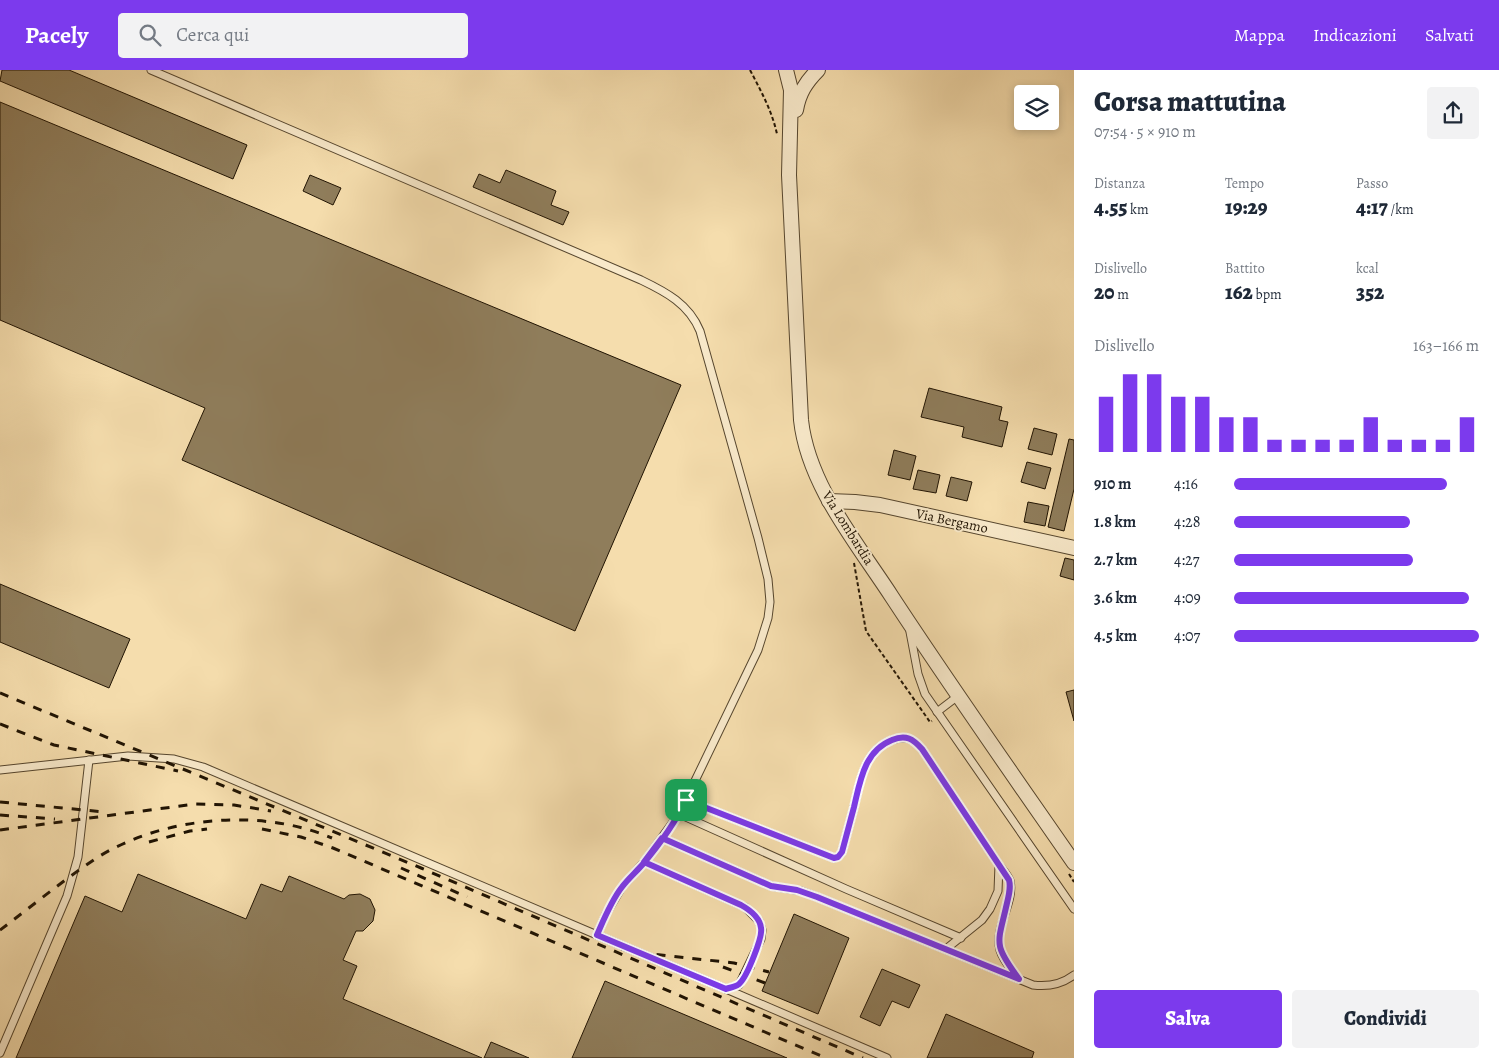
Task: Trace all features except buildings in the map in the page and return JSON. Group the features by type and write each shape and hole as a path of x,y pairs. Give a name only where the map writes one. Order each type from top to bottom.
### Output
{"street":[{"name":"Via Lombardia","path":"786,70 791,90 790,175 801,420 808,454 829,501 958,696 1074,863"},
{"name":"Via Lombardia","path":"790,136 799,95 808,80 818,70"},
{"name":"Via Bergamo","path":"829,501 880,505 1074,548"}],"lane":[{"path":"150,70 641,280 672,296 692,314 700,331 758,538 768,579 770,602 768,618 758,650 679,814 644,862 622,887 606,914 597,935"},
{"path":"908,622 920,681 925,694 1074,909"},
{"path":"937,712 958,696"},
{"path":"686,800 836,858 842,852 866,764 877,749 890,741 905,737 914,740 922,749 1010,883 1000,934 1000,948 1006,962 1019,979"},
{"path":"0,770 128,756 174,760 203,767 887,1058"},
{"path":"0,1053 67,896 78,857 89,760"},
{"path":"679,814 961,938"},
{"path":"662,838 771,886 811,895 1033,985 1049,986 1074,975"},
{"path":"644,862 741,905 749,910 759,921 762,930 761,939 745,975 739,985 726,989"},
{"path":"946,949 982,920 993,903 999,885 999,864"}],"railway":[{"path":"0,693 421,868 863,1058"},
{"path":"0,724 54,745 178,771"},
{"path":"0,802 105,812"},
{"path":"0,830 195,804 234,805 271,811"},
{"path":"0,815 55,819"},
{"path":"0,930 95,859 121,845 149,834 211,821 243,820 274,822 304,828 332,838"},
{"path":"149,842 190,831 207,829"},
{"path":"262,829 301,837 333,848 826,1058"},
{"path":"401,868 467,897"},
{"path":"621,949 734,963 769,972"},
{"path":"723,967 765,983"}],"route":[{"path":"686,800 668,831 644,862 622,887 606,914 597,935 726,989 735,987 742,981 761,939 762,930 759,921 749,910 741,905 644,862 662,838 771,886 797,890 817,897 1019,979 1002,956 999,941 1008,900 1009,880 922,749 914,740 908,737 901,737 890,741 877,749 869,759 861,778 842,852 836,858 686,800"}]}
